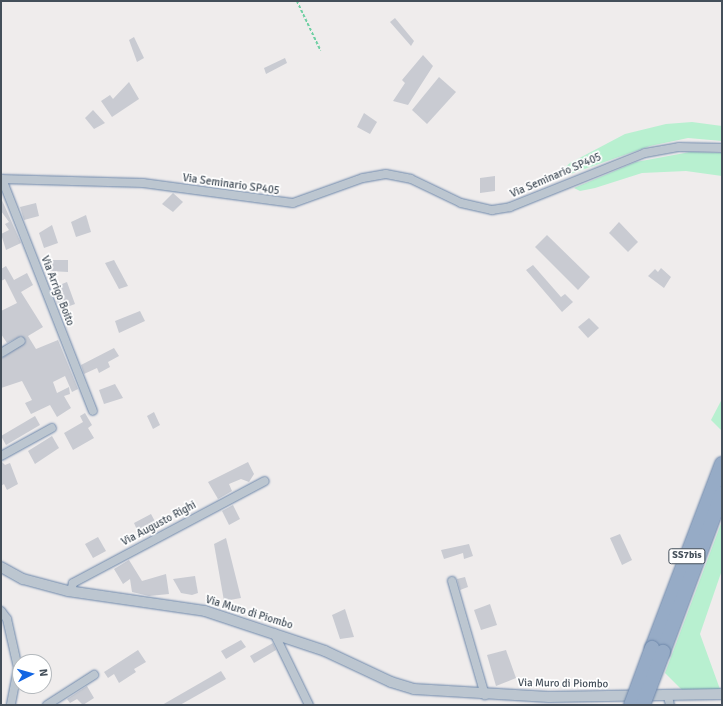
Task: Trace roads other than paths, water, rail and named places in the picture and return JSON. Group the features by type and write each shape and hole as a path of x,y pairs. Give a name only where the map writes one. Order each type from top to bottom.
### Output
{"highway":[{"name":"SS7bis","path":"658,650 722,464"},
{"name":"SS7bis","path":"638,702 722,494"}],"street":[{"name":"Via Seminario SP405","path":"1,179 143,183 288,204 316,197 363,178 386,174 411,179 461,203 492,210 510,207 645,153 679,147 722,148"},
{"name":"Via Arrigo Boito","path":"1,179 93,411"},
{"path":"1,353 21,341"},
{"path":"1,456 52,428"},
{"name":"Via Augusto Righi","path":"71,591 73,583 265,481"},
{"name":"Via Muro di Piombo","path":"1,567 23,579 71,591 205,611 325,651 391,682 414,689 485,695 638,702 669,701 722,694"},
{"path":"452,581 485,695"},
{"path":"1,611 7,619 17,662 11,705"},
{"path":"274,633 309,705"},
{"path":"48,705 94,675"}]}
